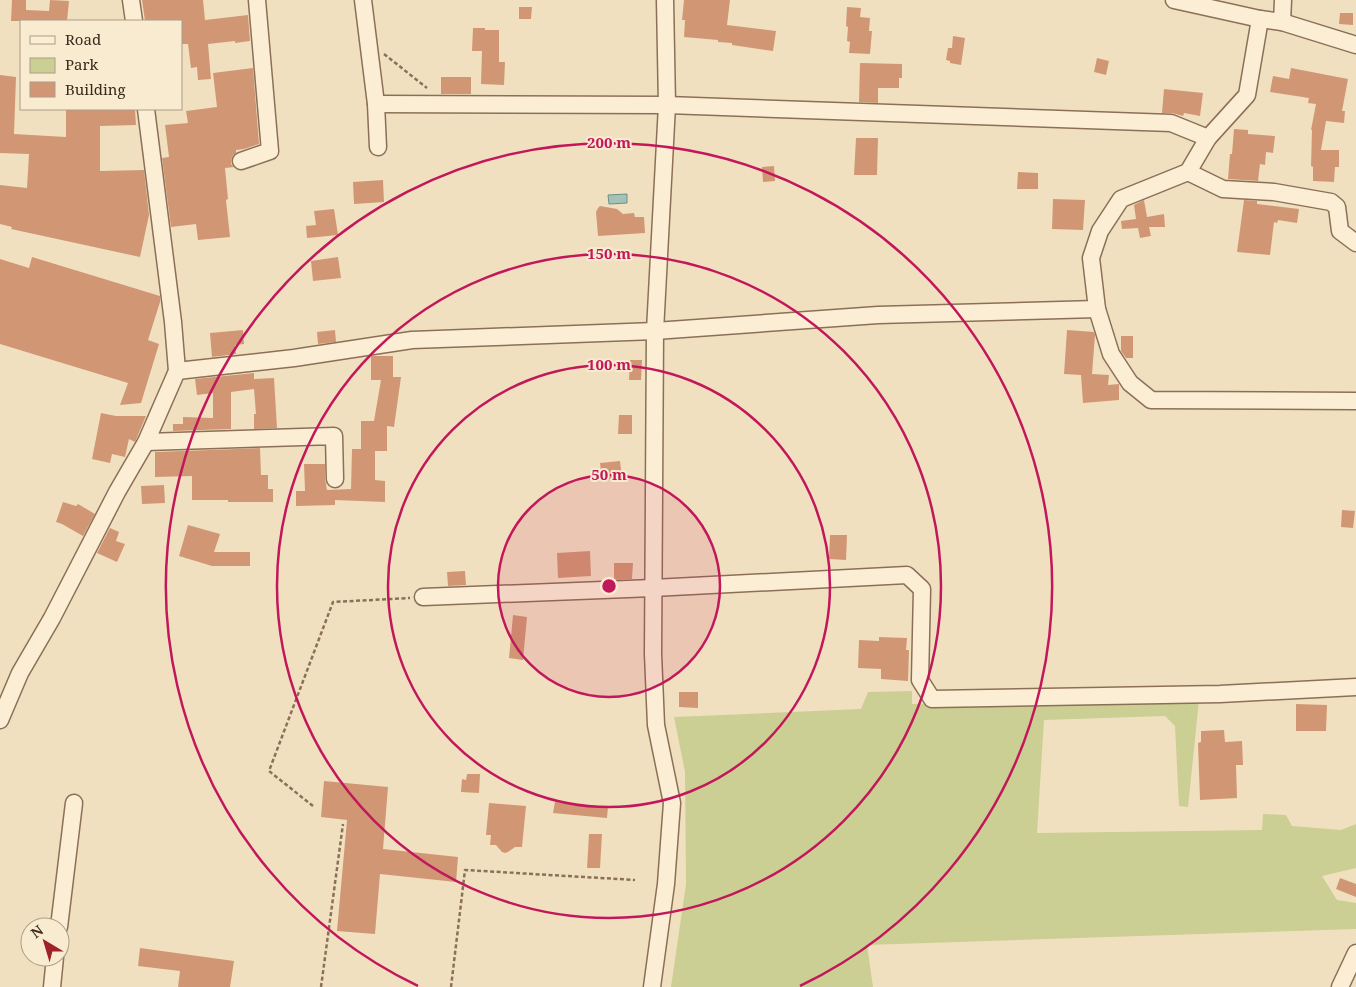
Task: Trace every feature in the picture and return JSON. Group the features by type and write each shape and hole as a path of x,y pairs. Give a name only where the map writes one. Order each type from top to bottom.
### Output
{"street":[{"path":"131,0 134,20"},
{"path":"241,160 270,152 257,0"},
{"path":"362,0 376,104 378,147"},
{"path":"652,987 666,884 672,803 656,725 653,588 655,331 667,105 666,0"},
{"path":"1174,0 1282,22 1356,45"},
{"path":"1282,22 1283,0"},
{"path":"1260,19 1247,95 1208,138 1188,172 1121,199 1100,231 1091,258 1097,308 1110,354 1130,383 1151,400 1356,401"},
{"path":"376,104 667,105 1171,122 1208,138"},
{"path":"0,720 20,673 52,618 117,492 146,442 177,371 173,322 146,110"},
{"path":"1188,172 1223,189 1274,192 1331,202 1337,208 1340,231 1356,243"},
{"path":"177,371 294,358 412,340 655,331 878,315 1097,308"},
{"path":"146,442 334,436 335,479"},
{"path":"423,598 907,575 922,589 920,680 932,699 1220,694 1356,687"},
{"path":"60,917 74,803"},
{"path":"1340,987 1356,953"},
{"path":"52,987 55,967"}],"path":[{"path":"367,40 447,105"},
{"path":"313,806 269,771 333,602 423,598"},
{"path":"321,987 343,824"},
{"path":"451,987 465,870 635,880"}],"green space":[{"path":"912,691 912,704 1199,700 1188,807 1179,806 1175,726 1165,716 1044,720 1037,833 1262,830 1263,814 1286,815 1292,826 1341,830 1356,824 1356,868 1322,876 1337,900 1356,903 1356,929 867,945 873,987 671,987 686,884 685,772 674,717 861,709 868,692"}],"water":[{"path":"627,194 627,203 609,204 608,195"}],"building":[{"path":"12,0 26,0 26,10 49,11 50,0 69,1 67,20 11,21"},
{"path":"142,0 203,0 205,20 248,15 250,41 208,44 211,79 198,80 197,67 191,68 188,44 182,44 182,20 145,20"},
{"path":"684,0 730,0 727,25 776,31 773,51 732,45 732,43 718,42 718,40 684,37 685,20 682,20"},
{"path":"519,7 532,7 531,19 519,19"},
{"path":"847,7 861,8 860,17 870,18 869,31 872,31 870,54 849,53 850,42 847,41 848,27 846,26"},
{"path":"1340,13 1353,13 1353,25 1339,24"},
{"path":"473,28 499,30 499,62 505,62 504,85 481,84 482,51 472,51"},
{"path":"953,36 965,38 961,65 950,63 950,61 946,60 948,48 952,48"},
{"path":"1097,58 1109,61 1106,75 1094,72"},
{"path":"860,63 902,64 902,78 899,78 899,88 878,88 878,103 859,102"},
{"path":"253,68 259,144 236,150 231,160 231,164 234,167 225,168 230,237 198,240 196,224 171,227 162,158 169,157 165,125 188,123 186,111 217,107 213,73"},
{"path":"1291,68 1348,79 1342,111 1345,111 1344,123 1326,121 1321,150 1339,150 1339,167 1335,167 1334,182 1313,181 1311,130 1316,104 1308,103 1309,98 1270,92 1273,76 1289,79"},
{"path":"0,75 16,77 14,134 66,137 66,110 135,110 136,125 100,126 100,171 144,170 149,215 140,257 11,229 12,227 0,224 0,185 27,188 29,154 0,153"},
{"path":"441,77 471,77 471,94 441,94"},
{"path":"1164,89 1203,93 1200,116 1184,113 1183,116 1162,113"},
{"path":"1234,129 1248,130 1248,134 1275,136 1273,153 1266,152 1265,165 1260,164 1258,181 1228,179"},
{"path":"856,138 878,138 877,175 854,175"},
{"path":"774,166 775,181 763,182 762,167"},
{"path":"1018,172 1038,173 1038,189 1017,189"},
{"path":"383,180 384,202 354,204 353,182"},
{"path":"1053,199 1085,200 1083,230 1052,229"},
{"path":"1144,200 1147,217 1164,214 1165,227 1149,227 1151,236 1140,238 1138,228 1122,229 1121,221 1136,219 1134,205"},
{"path":"1244,200 1257,201 1257,204 1299,209 1297,223 1278,220 1277,223 1274,222 1270,255 1237,252"},
{"path":"600,206 617,209 623,214 634,213 635,217 644,217 645,233 598,236 596,212"},
{"path":"334,209 338,235 307,238 306,226 316,225 314,211"},
{"path":"32,257 160,296 160,302 148,340 159,344 141,403 120,405 128,383 0,344 0,259 29,268"},
{"path":"338,257 341,278 313,281 311,261"},
{"path":"243,330 244,344 235,345 236,354 212,357 210,333"},
{"path":"335,330 336,342 318,344 317,332"},
{"path":"1067,330 1094,332 1092,374 1109,375 1108,385 1119,384 1119,400 1083,403 1081,375 1064,374"},
{"path":"1121,336 1133,336 1133,358 1126,358 1121,351"},
{"path":"371,356 393,356 393,377 401,377 394,427 387,426 387,451 375,451 375,480 385,481 385,502 335,500 335,505 296,506 296,491 305,491 304,464 325,464 327,490 351,489 352,449 361,449 361,421 374,421 381,380 371,380"},
{"path":"630,360 642,360 641,380 629,380"},
{"path":"254,373 254,379 274,378 277,428 254,429 254,414 256,414 254,389 231,392 231,429 173,431 173,424 183,424 183,417 213,418 213,393 197,395 195,379"},
{"path":"101,413 116,416 146,416 135,442 129,439 125,457 112,454 110,463 92,459"},
{"path":"619,415 632,415 632,434 618,434"},
{"path":"260,448 261,475 268,475 268,489 273,489 273,502 192,500 192,476 155,477 155,452"},
{"path":"620,461 622,478 602,480 600,463"},
{"path":"164,485 165,503 142,504 141,486"},
{"path":"63,502 76,506 78,504 95,514 83,536 56,522"},
{"path":"1342,510 1355,511 1353,528 1341,527"},
{"path":"188,525 220,534 214,552 250,552 250,566 212,566 179,556"},
{"path":"110,528 119,532 116,541 125,544 117,562 97,553"},
{"path":"830,535 847,535 846,560 829,559"},
{"path":"590,551 591,576 558,578 557,553"},
{"path":"614,563 633,563 632,579 614,580"},
{"path":"465,571 466,585 448,586 447,572"},
{"path":"513,615 527,617 523,660 509,658"},
{"path":"879,637 907,638 906,650 909,650 908,681 881,679 881,669 858,668 859,640 879,641"},
{"path":"679,692 698,692 698,708 679,707"},
{"path":"1296,704 1327,705 1326,731 1296,731"},
{"path":"1224,730 1225,742 1242,741 1243,765 1236,765 1237,798 1200,800 1198,743 1201,742 1201,731"},
{"path":"467,774 480,774 479,793 461,792 462,779 466,780"},
{"path":"324,781 388,787 383,849 458,857 456,882 380,874 375,934 337,931 347,820 321,817"},
{"path":"555,802 608,807 607,818 553,813"},
{"path":"489,803 526,806 522,847 515,847 505,853 496,845 490,845 491,835 486,835"},
{"path":"589,834 602,834 600,868 587,868"},
{"path":"1340,878 1356,884 1356,897 1336,889"},
{"path":"140,948 234,961 230,987 178,987 180,971 138,966"}]}
